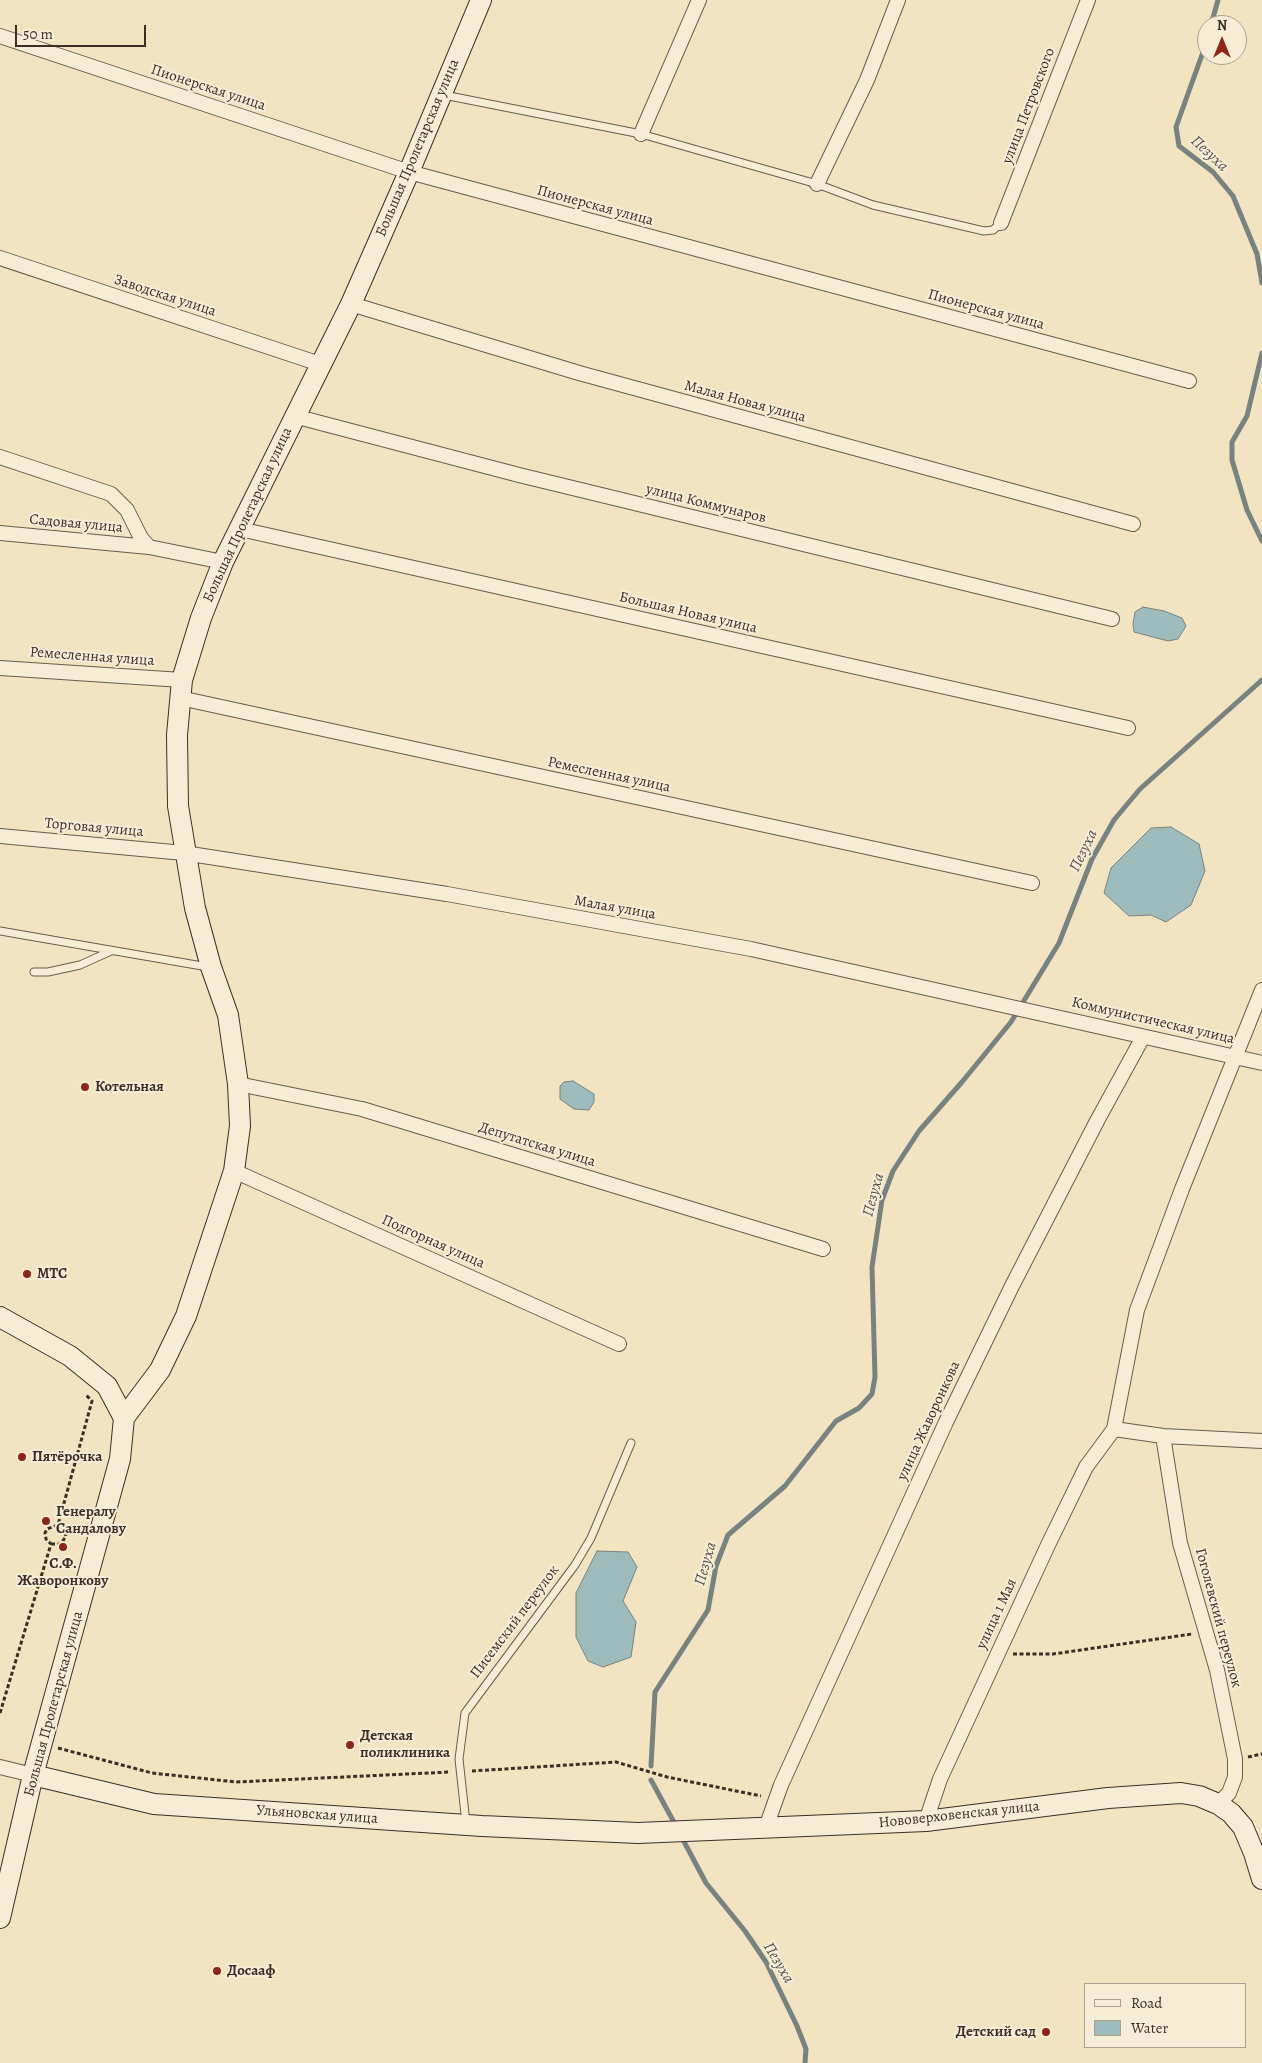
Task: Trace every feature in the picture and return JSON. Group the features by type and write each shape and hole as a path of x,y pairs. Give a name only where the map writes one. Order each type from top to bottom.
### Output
{"main road":[{"name":"Большая Пролетарская улица","path":"0,1918 33,1776 120,1459 124,1418 160,1370 186,1316 234,1171 240,1126 238,1084 228,1015 211,967 195,908 184,853 178,806 177,736 181,689 201,618 223,562 351,304 481,0"},
{"path":"0,1317 70,1356 107,1386 124,1418"},
{"name":"Ульяновская улица","path":"33,1776 154,1804 466,1825 638,1833"},
{"name":"Нововерховенская улица","path":"638,1833 765,1830 926,1821 1136,1796 1180,1793 1200,1796 1218,1804"},
{"path":"1218,1804 1243,1827 1262,1879"}],"street":[{"path":"641,134 699,0"},
{"path":"816,184 867,80 898,0"},
{"name":"улица Петровского","path":"1001,223 1088,0"},
{"name":"Пионерская улица","path":"0,36 409,172 1189,381"},
{"name":"Заводская улица","path":"0,258 320,364"},
{"name":"Малая Новая улица","path":"351,304 579,374 1133,524"},
{"name":"улица Коммунаров","path":"294,416 519,475 1112,619"},
{"path":"0,457 112,494 127,510 141,538 149,548 223,562"},
{"name":"Большая Новая улица","path":"240,529 1128,728"},
{"name":"Садовая улица","path":"0,533 149,548"},
{"name":"Ремесленная улица","path":"0,668 181,689 1032,883"},
{"name":"Торговая улица","path":"0,836 184,853"},
{"name":"Малая улица","path":"184,853 447,894 742,948 1036,1011"},
{"path":"1262,990 1182,1189 1138,1310 1114,1429 1163,1436 1262,1441"},
{"name":"Коммунистическая улица","path":"1036,1011 1262,1063"},
{"name":"улица Жаворонкова","path":"765,1830 776,1799 950,1414 1012,1286 1097,1121 1143,1037"},
{"name":"Депутатская улица","path":"238,1084 362,1109 823,1249"},
{"name":"Подгорная улица","path":"234,1171 618,1344"},
{"name":"улица 1 Мая","path":"926,1821 940,1779 1086,1467 1114,1429"},
{"name":"Гоголевский переулок","path":"1163,1436 1180,1543 1218,1670 1235,1759 1235,1778 1230,1794 1218,1804"},
{"name":"Ульяновская улица","path":"0,1767 33,1776"}],"lane":[{"path":"441,95 641,134 816,184 873,205 984,232 993,230 1001,223"},
{"path":"0,931 211,967"},
{"path":"34,972 48,972 80,965 111,951"},
{"name":"Писемский переулок","path":"466,1825 460,1771 465,1713 574,1565 591,1538 630,1443"}],"path":[{"path":"58,1525 92,1401 85,1394"},
{"path":"58,1525 62,1527 66,1536 61,1544 52,1544 46,1539 45,1533 47,1529 58,1525"},
{"path":"0,1713 52,1544"},
{"path":"997,1654 1053,1654 1207,1632"},
{"path":"43,1744 152,1772 236,1782 616,1762 667,1777 776,1799"}],"water":[{"path":"1143,607 1164,611 1182,618 1186,626 1178,639 1168,641 1134,632 1135,612"},
{"path":"1171,827 1199,844 1205,871 1191,905 1166,922 1151,915 1129,916 1104,893 1111,868 1151,828"},
{"path":"573,1081 594,1094 594,1102 589,1110 574,1109 560,1099 560,1086 564,1082"},
{"path":"597,1551 628,1552 637,1567 623,1601 636,1622 631,1657 603,1667 588,1661 576,1637 576,1593"}],"waterway":[{"name":"Пезуха","path":"1214,15 1218,0"},
{"name":"Пезуха","path":"1198,65 1176,127 1179,146 1213,172 1233,196 1257,254 1262,283"},
{"name":"Пезуха","path":"1262,353 1247,416 1232,442 1232,460 1247,510 1262,541"},
{"name":"Пезуха","path":"651,1766 655,1692 708,1610 716,1566 728,1535 785,1486 836,1421 859,1408 872,1394 875,1377 872,1267 882,1200 893,1171 919,1131 1011,1022 1059,943 1092,859 1114,820 1140,789 1262,680"},
{"name":"Пезуха","path":"651,1780 676,1826"},
{"name":"Пезуха","path":"681,1836 706,1883 745,1931 766,1962 806,2049 805,2063"}],"place":[{"name":"Котельная","path":"85,1087"},
{"name":"МТС","path":"27,1274"},
{"name":"Пятёрочка","path":"22,1457"},
{"name":"Генералу Сандалову","path":"46,1521"},
{"name":"С.Ф. Жаворонкову","path":"63,1547"},
{"name":"Детская поликлиника","path":"350,1745"},
{"name":"Досааф","path":"217,1971"},
{"name":"Детский сад","path":"1046,2032"}]}
